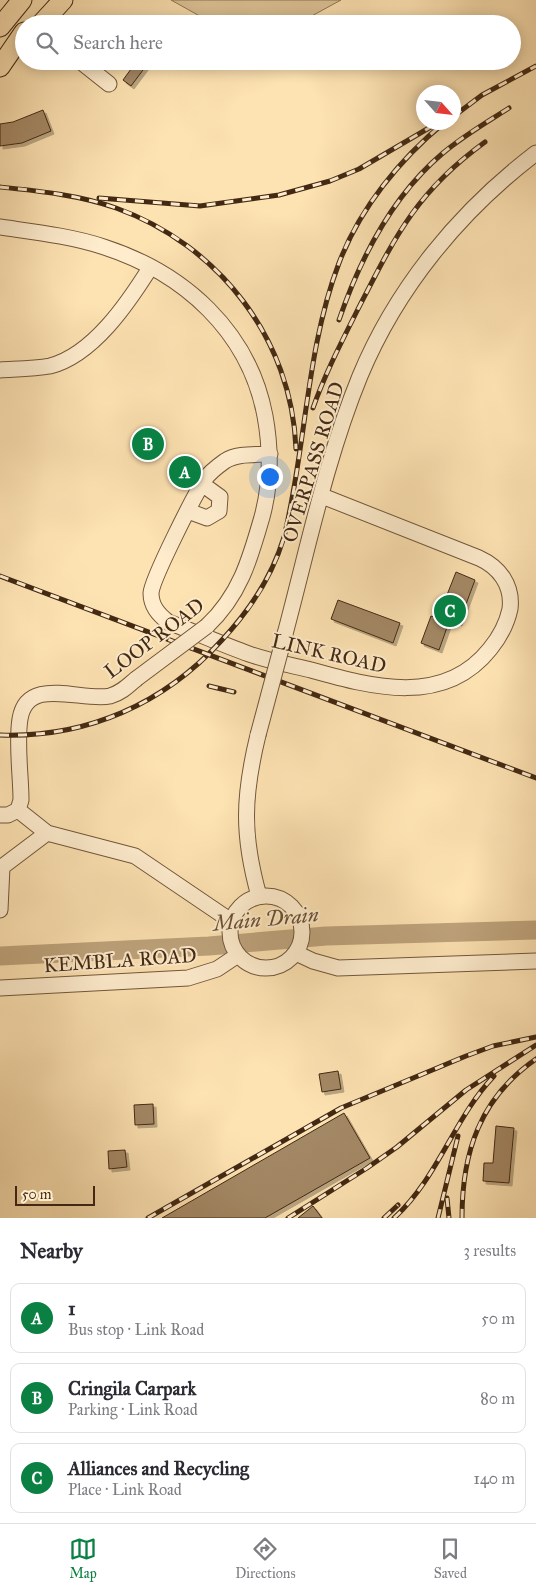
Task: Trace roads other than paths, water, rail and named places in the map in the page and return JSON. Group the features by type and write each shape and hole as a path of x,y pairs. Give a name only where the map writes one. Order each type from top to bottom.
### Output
{"main road":[{"path":"0,27 22,0"},
{"path":"38,15 51,0"},
{"path":"49,15 63,0"},
{"path":"3,63 15,45"},
{"path":"3,63 15,50"}],"street":[{"path":"91,70 109,84"},
{"name":"OVERPASS ROAD","path":"259,896 248,847 245,821 246,793 258,735 322,496 344,418 360,375 381,333 404,295 452,229 501,181 536,153"},
{"name":"LOOP ROAD","path":"0,227 104,247 150,268 172,281 210,309 225,325 244,353 262,401 270,454 265,504 250,561 235,593 207,626 117,694 109,696 46,693 32,697 27,702 19,722 21,800 18,810"},
{"path":"0,370 50,366 69,357 92,341 124,308 150,268"},
{"name":"LINK ROAD","path":"270,454 240,456 227,460 214,470 202,484 152,588 154,607 168,622 250,654 363,684 386,688 424,686 460,676 483,658 501,633 510,608 510,595 507,584 496,567 479,558 322,496"},
{"path":"188,511 207,518 219,512 220,497 202,484"},
{"path":"0,815 8,816 18,810 46,833 135,856 231,927"},
{"path":"0,910 1,866 46,833"},
{"path":"259,896 272,896 283,899 293,907 300,917 303,929 298,950 289,961 268,969 246,963 232,945 231,927 242,905 259,896"},
{"path":"298,950 313,962 338,968 536,961"},
{"name":"KEMBLA ROAD","path":"0,988 188,978 217,969 238,955"}],"waterway":[{"name":"Main Drain","path":"0,956 209,946 326,936 536,930"}],"railway":[{"path":"461,111 482,95 536,66"},
{"path":"339,320 347,297 368,251 380,229 409,188 443,153 475,129 509,108"},
{"path":"99,198 200,206 279,195 330,181 359,169 425,130"},
{"path":"0,735 32,734 63,730 93,723 122,713 149,699 199,663 232,629 251,605 273,566 284,537 297,469 313,364 328,296 339,263 358,223 383,186 397,168 435,130"},
{"path":"313,408 328,371 357,311 383,260 409,217 441,179 485,142"},
{"path":"0,187 73,197 116,208 153,224 187,246 217,272 243,301 264,334 281,370 291,409 296,449"},
{"path":"0,576 536,778"},
{"path":"209,686 234,692"},
{"path":"148,1218 341,1108 493,1046 536,1037"},
{"path":"288,1218 367,1168 397,1147 466,1090 536,1045"},
{"path":"462,1218 466,1171 478,1128 488,1109 501,1091 517,1074 536,1059"},
{"path":"394,1218 423,1185 468,1110 494,1076"},
{"path":"438,1218 458,1136"},
{"path":"447,1198 449,1218"},
{"path":"384,1218 398,1205"}],"place":[{"name":"Cringila Carpark","path":"148,444"},
{"name":"1","path":"185,472"},
{"name":"Alliances and Recycling","path":"450,611"}]}
